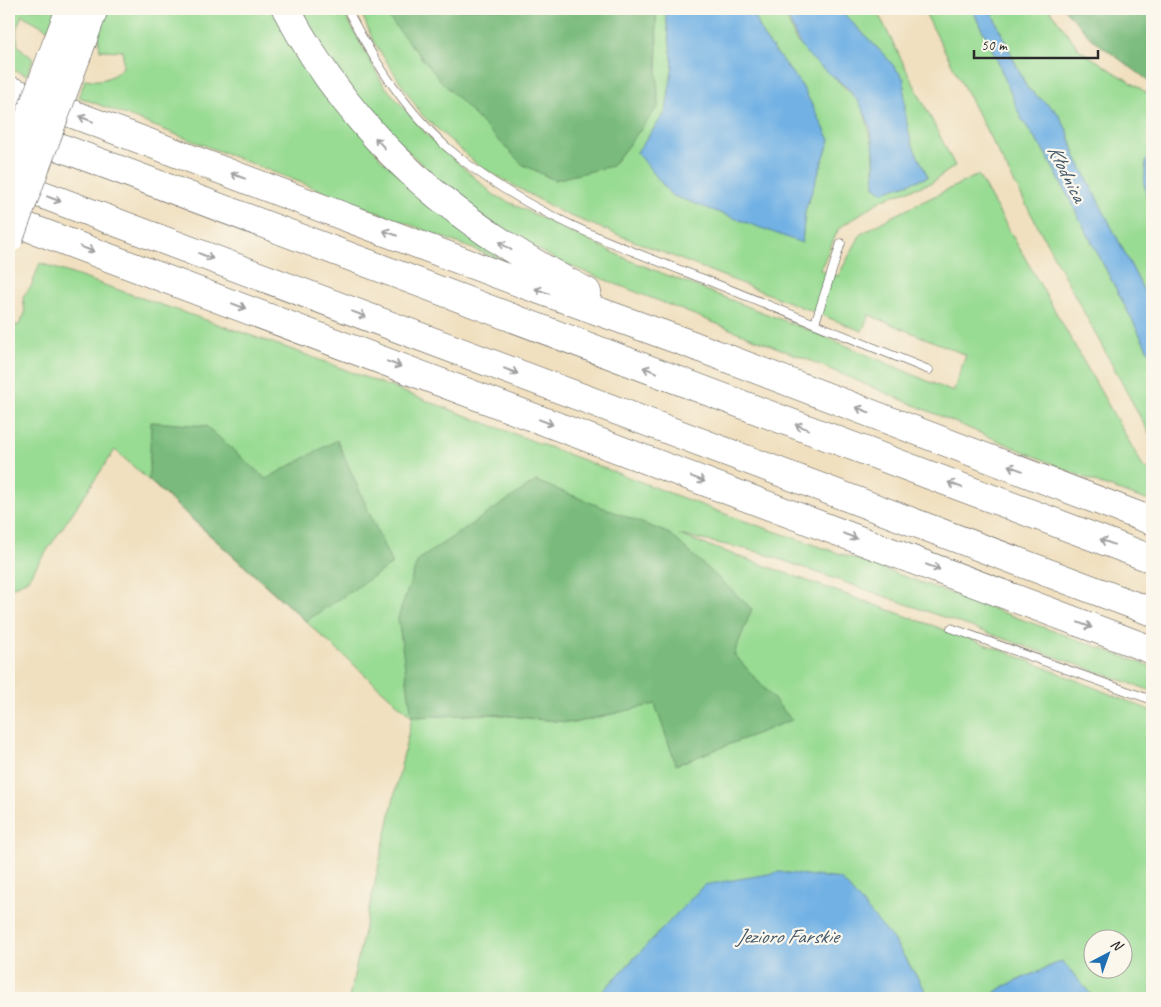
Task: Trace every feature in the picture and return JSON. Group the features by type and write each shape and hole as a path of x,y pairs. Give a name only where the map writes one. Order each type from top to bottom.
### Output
{"highway":[{"path":"9,239 67,49 70,9"},
{"path":"9,172 67,49 94,9"},
{"path":"286,9 306,47 332,85 389,153 432,193 497,240 541,268 687,343"},
{"path":"9,90 531,287 687,343 1152,521"},
{"path":"9,128 1152,559"},
{"path":"9,182 1152,612"},
{"path":"9,220 1152,650"}],"lane":[{"path":"347,9 367,49 417,118 460,158 503,189 559,220 635,253 815,323 929,370"},
{"path":"815,323 841,243"},
{"path":"951,628 1152,700"}],"green space":[{"path":"9,9 59,9 51,31 22,15 16,30 18,46 33,59 27,75 9,68"},
{"path":"107,9 274,9 381,159 504,261 79,97 85,79 106,79 123,67 123,51 100,50 98,32"},
{"path":"300,9 342,9 383,84 428,136 494,195 631,261 831,339 953,392 966,355 869,315 862,331 563,213 479,166 422,115 373,41 360,9 386,9 388,17 658,107 656,9 665,9 673,65 666,112 637,152 802,242 805,211 830,140 802,86 763,36 755,16 730,9 781,9 785,13 796,41 862,104 874,150 874,187 906,183 928,177 911,142 905,115 904,79 888,59 839,9 876,9 955,166 931,183 883,199 839,228 820,270 838,276 861,234 889,218 978,175 1144,468 1152,471 1152,502 1100,484 806,359 560,262 514,236 467,207 374,119 322,51"},
{"path":"386,9 656,9 658,107 612,166 554,180 522,164 440,80 388,17"},
{"path":"923,9 972,9 996,57 1021,118 1047,156 1152,358 1152,439 992,141"},
{"path":"990,9 1049,9 1080,50 1152,96 1152,307 1075,155 1068,132 1057,112 1027,88"},
{"path":"1064,9 1152,9 1152,83 1092,39"},
{"path":"40,263 296,351 733,517 873,565 1152,667 1152,691 759,552 679,535 1004,651 1152,711 1152,998 1094,998 1062,961 1005,986 987,998 938,998 928,994 892,938 644,948 604,990 599,998 349,998 412,717 115,450 27,580 9,589 9,321 18,326 25,314 23,296 31,287","holes":["734,654 791,720 655,703 574,723 492,714 413,717"]},
{"path":"151,422 206,426 266,479 337,440 392,564 306,621 149,480"},
{"path":"536,481 670,534 752,609 734,654 792,720 676,765 655,704 574,723 492,714 412,717 398,618 418,560"}],"water":[{"path":"665,9 730,9 755,16 763,36 802,86 830,140 805,211 802,243 671,195 637,152 666,112 673,65"},
{"path":"781,9 839,9 888,59 904,79 905,115 911,142 928,177 883,192 874,187 871,133 862,109 846,87 803,49 788,18"},
{"name":"Kłodnica","path":"972,9 990,9 1027,88 1057,112 1068,132 1075,155 1152,307 1152,358 1047,156 1021,118 996,57"},
{"path":"1152,154 1152,224 1144,183 1146,160"},
{"name":"Jezioro Farskie","path":"780,872 841,879 892,938 928,994 938,998 599,998 604,990 704,885"},
{"path":"1062,961 1094,998 987,998 1005,986"}]}
